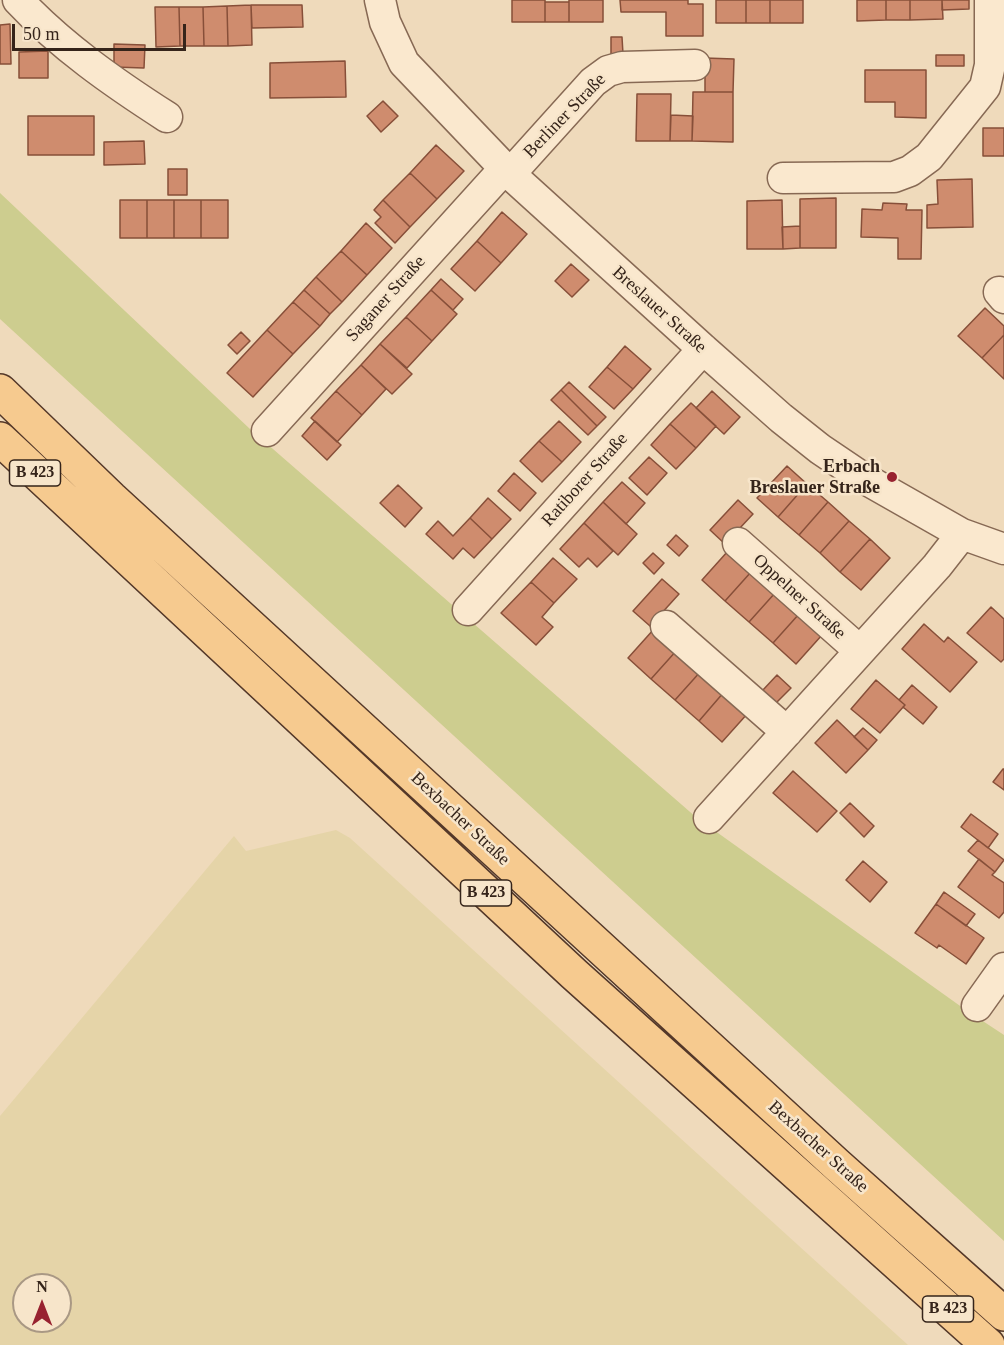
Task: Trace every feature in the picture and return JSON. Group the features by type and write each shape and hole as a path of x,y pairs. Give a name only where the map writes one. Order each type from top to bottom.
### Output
{"main road":[{"name":"Bexbacher Straße","path":"0,391 120,506 827,1156 1004,1314"},
{"name":"Bexbacher Straße","path":"0,439 574,974 988,1345"}],"street":[{"path":"18,0 116,85 167,117"},
{"name":"Breslauer Straße","path":"380,0 386,22 404,63 508,171 781,418 820,449 860,476 962,534 1004,549"},
{"path":"783,178 894,177 910,171 929,157 985,87 990,65 990,0"},
{"name":"Berliner Straße","path":"508,171 593,82 608,71 622,67 695,64"},
{"name":"Saganer Straße","path":"267,431 508,171"},
{"name":"Ratiborer Straße","path":"468,610 703,349"},
{"name":"Oppelner Straße","path":"709,818 937,566 962,534"},
{"name":"Oppelner Straße","path":"738,543 860,651"},
{"path":"666,626 787,732"},
{"path":"976,1006 1004,968"}],"shaded area":[{"path":"336,830 350,838 908,1345 0,1345 0,1116 234,836 246,851"}],"green space":[{"path":"0,193 250,429 697,818 1004,1035 1004,1241 0,319"}],"building":[{"path":"512,0 545,0 545,22 512,22"},
{"path":"569,0 603,0 603,22 569,22"},
{"path":"620,0 688,0 688,4 703,4 703,36 666,36 666,12 621,12"},
{"path":"716,0 746,0 746,23 716,23"},
{"path":"746,0 770,0 770,23 746,23"},
{"path":"770,0 803,0 803,23 770,23"},
{"path":"857,0 886,0 886,20 857,21"},
{"path":"886,0 910,0 910,20 886,20"},
{"path":"910,0 942,0 943,19 910,20"},
{"path":"942,0 969,0 969,9 942,10"},
{"path":"545,2 569,2 569,22 545,22"},
{"path":"251,5 252,45 228,46 227,6"},
{"path":"251,5 302,5 303,27 252,28"},
{"path":"227,6 228,46 204,46 203,7"},
{"path":"155,7 179,7 180,46 156,47"},
{"path":"179,7 203,7 204,46 180,46"},
{"path":"10,24 11,64 0,64 0,25"},
{"path":"611,37 622,37 623,54 611,54"},
{"path":"114,44 145,45 144,68 114,67"},
{"path":"48,51 48,78 19,78 19,52"},
{"path":"936,55 964,55 964,66 936,66"},
{"path":"705,58 734,59 733,92 705,92"},
{"path":"345,61 346,97 270,98 270,63"},
{"path":"865,70 926,70 926,118 895,117 895,102 865,102"},
{"path":"693,92 733,92 733,142 692,141"},
{"path":"637,94 671,94 670,141 636,141"},
{"path":"383,101 398,116 381,132 367,116"},
{"path":"671,115 693,116 692,141 670,141"},
{"path":"28,116 94,116 94,155 28,155"},
{"path":"983,128 1004,128 1004,156 983,156"},
{"path":"144,141 145,164 104,165 104,142"},
{"path":"436,145 464,171 437,199 410,173"},
{"path":"168,169 187,169 187,195 168,195"},
{"path":"410,173 437,199 410,227 383,200"},
{"path":"972,179 973,227 927,228 927,205 938,204 937,180"},
{"path":"836,198 836,248 800,248 800,199"},
{"path":"120,200 147,200 147,238 120,238"},
{"path":"147,200 174,200 174,238 147,238"},
{"path":"174,200 201,200 201,238 174,238"},
{"path":"201,200 228,200 228,238 201,238"},
{"path":"383,200 410,227 395,243 375,223 381,217 374,210"},
{"path":"782,200 783,249 747,249 747,201"},
{"path":"883,203 907,204 906,210 922,210 921,259 898,259 898,238 861,237 862,209 882,210"},
{"path":"502,212 527,234 501,263 477,241"},
{"path":"366,223 392,248 367,275 341,251"},
{"path":"800,226 800,248 783,249 782,227"},
{"path":"477,241 501,263 475,291 451,269"},
{"path":"341,251 367,275 342,302 316,277"},
{"path":"571,264 589,280 572,297 555,281"},
{"path":"316,277 342,302 330,314 304,290"},
{"path":"441,279 463,299 453,310 431,290"},
{"path":"304,290 330,314 320,326 293,302"},
{"path":"431,290 457,314 432,341 406,317"},
{"path":"293,302 320,326 293,354 267,330"},
{"path":"985,308 1004,326 1004,335 982,358 958,336"},
{"path":"406,317 432,341 407,368 380,344"},
{"path":"267,330 293,354 253,397 227,373"},
{"path":"241,332 250,341 237,354 228,345"},
{"path":"1004,335 1004,379 982,358"},
{"path":"380,344 412,374 392,394 361,365"},
{"path":"625,346 651,369 633,389 607,367"},
{"path":"361,365 386,389 362,415 336,391"},
{"path":"607,367 633,389 614,409 589,387"},
{"path":"569,382 606,417 597,426 561,390"},
{"path":"561,390 597,426 588,435 551,400"},
{"path":"336,391 362,415 337,442 311,418"},
{"path":"712,391 740,417 724,434 696,408"},
{"path":"691,403 716,426 696,448 670,424"},
{"path":"315,421 341,445 327,460 302,436"},
{"path":"559,421 581,442 562,462 539,441"},
{"path":"670,424 696,448 676,469 651,445"},
{"path":"539,441 562,462 542,482 520,461"},
{"path":"649,457 667,473 647,495 629,478"},
{"path":"787,466 807,484 778,517 757,498"},
{"path":"514,473 536,493 520,511 498,491"},
{"path":"622,482 645,503 626,524 603,502"},
{"path":"807,484 828,502 799,535 778,517"},
{"path":"398,485 422,508 405,527 380,503"},
{"path":"488,498 511,519 492,539 470,518"},
{"path":"738,500 753,514 725,544 710,530"},
{"path":"603,502 637,534 618,555 584,523"},
{"path":"828,502 849,521 820,553 799,535"},
{"path":"470,518 492,539 474,558 463,548 453,559 426,534 438,521 453,536"},
{"path":"849,521 870,539 840,572 820,553"},
{"path":"584,523 613,551 597,567 588,558 579,567 560,549"},
{"path":"676,535 688,546 679,556 667,545"},
{"path":"870,539 890,558 861,590 840,572"},
{"path":"728,551 751,572 725,601 702,580"},
{"path":"653,553 664,563 654,574 643,563"},
{"path":"553,558 577,579 554,603 531,582"},
{"path":"751,572 775,593 749,622 725,601"},
{"path":"662,579 679,594 650,626 633,611"},
{"path":"531,582 554,603 542,617 553,627 536,645 501,613"},
{"path":"775,593 799,614 773,643 749,622"},
{"path":"991,607 1004,619 1004,659 1001,662 967,633"},
{"path":"799,614 822,635 796,664 773,643"},
{"path":"924,624 944,642 948,637 977,662 950,692 902,649"},
{"path":"654,629 677,650 651,679 628,658"},
{"path":"677,650 701,671 675,700 651,679"},
{"path":"701,671 724,692 699,721 675,700"},
{"path":"777,675 791,688 775,704 762,691"},
{"path":"876,680 905,705 880,733 851,709"},
{"path":"912,685 937,707 923,724 903,707 905,705 899,700"},
{"path":"724,692 748,713 722,742 699,721"},
{"path":"837,720 868,750 846,773 815,743"},
{"path":"863,728 877,740 868,750 854,737"},
{"path":"1004,769 1004,790 993,782"},
{"path":"793,771 837,811 817,832 773,793"},
{"path":"850,803 874,826 864,837 840,813"},
{"path":"971,814 998,834 988,848 961,827"},
{"path":"978,840 1004,860 995,872 968,851"},
{"path":"979,859 995,872 992,875 1004,883 1004,912 999,918 958,887"},
{"path":"863,861 887,882 870,902 846,880"},
{"path":"944,892 975,914 966,926 936,904"},
{"path":"936,904 984,938 966,964 939,945 937,948 915,933"}],"place":[{"name":"Erbach Breslauer Straße","path":"892,477"}]}
